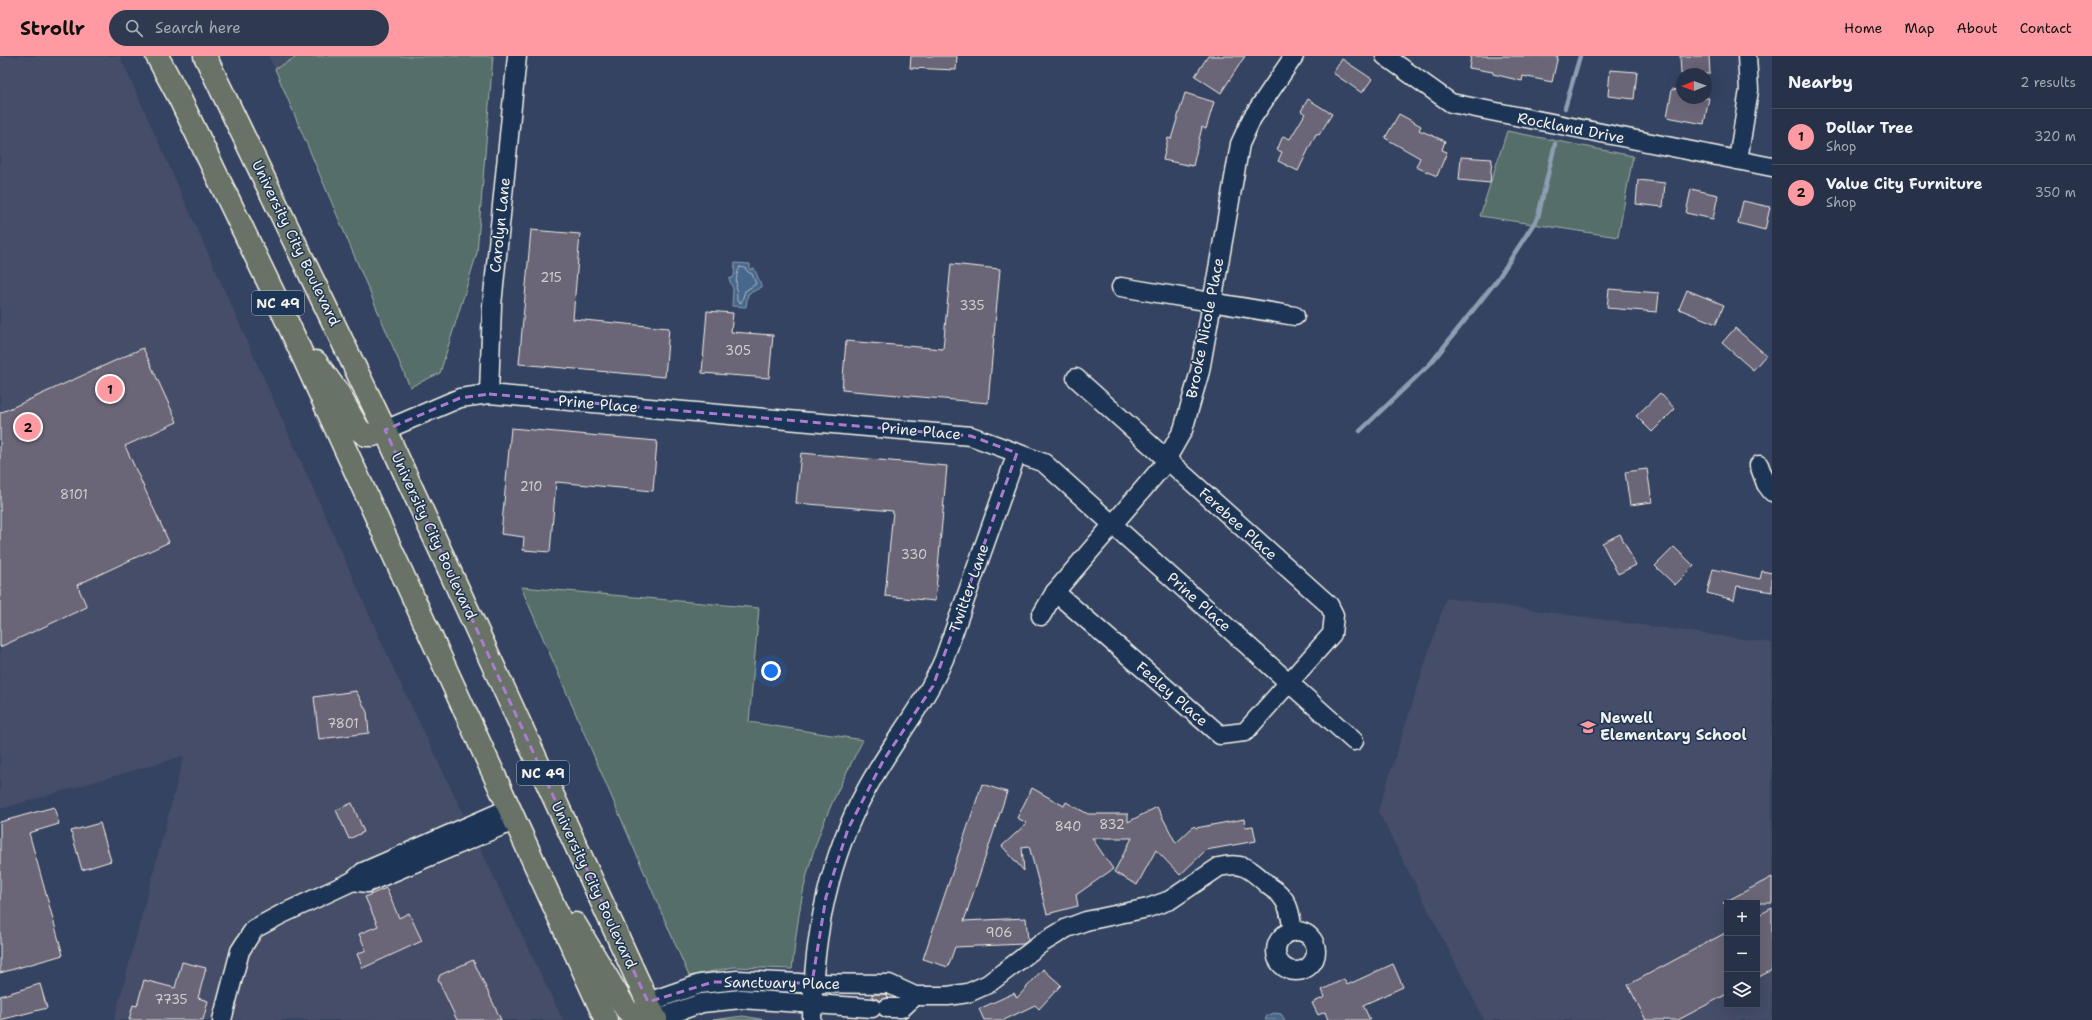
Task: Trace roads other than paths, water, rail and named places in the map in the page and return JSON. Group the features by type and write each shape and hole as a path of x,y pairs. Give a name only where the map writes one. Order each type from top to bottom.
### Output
{"main road":[{"name":"NC 49","path":"157,56 180,99 285,316 606,1020"},
{"name":"University City Boulevard","path":"205,56 385,430 654,1014"},
{"path":"285,316 339,394 359,430 366,435 373,435 385,430"},
{"path":"536,868 568,912 626,1009 637,1019 654,1014"}],"street":[{"name":"Carolyn Lane","path":"489,394 492,305 517,56"},
{"name":"Brooke Nicole Place","path":"1041,616 1056,592 1162,467 1182,430 1200,371 1240,144 1252,118 1294,56"},
{"name":"Rockland Drive","path":"1385,56 1451,104 1772,167"},
{"path":"1738,160 1749,90 1747,56"},
{"path":"1121,287 1295,316"},
{"name":"Ferebee Place","path":"1076,378 1329,604 1334,615 1332,634 1290,683"},
{"name":"Prine Place","path":"385,430 460,398 489,394 971,436 1044,463 1354,741"},
{"name":"Twitter Lane","path":"812,983 818,933 836,862 864,793 911,717 933,686 1017,453"},
{"path":"1759,465 1766,484 1772,492"},
{"name":"Feeley Place","path":"1056,592 1220,735 1245,732 1290,683"},
{"path":"222,1020 240,951 246,939 254,929 280,914 353,882 363,872 513,814"},
{"name":"Sanctuary Place","path":"654,1014 700,984 737,980 888,984 915,996 948,996 968,993 988,984 1042,942 1067,928 1086,921 1148,908 1170,900 1212,872 1228,865 1239,865 1253,871 1282,897 1290,911 1293,932"},
{"path":"812,983 812,1012"},
{"name":"Sanctuary Place","path":"654,1014 718,1000 741,999 812,1012 902,1008 915,996"}],"water":[{"path":"735,263 750,264 750,270 754,268 762,287 748,294 746,307 732,306 733,289 729,279 734,277"},
{"path":"1274,1013 1281,1014 1285,1020 1265,1020 1267,1016"}],"waterway":[{"path":"1565,108 1580,56"},
{"path":"1360,431 1431,363 1497,280 1538,217 1555,144"}],"place":[{"name":"Dollar Tree","path":"110,389"},
{"name":"Value City Furniture","path":"28,427"},
{"name":"Newell Elementary School","path":"1588,727"}]}
